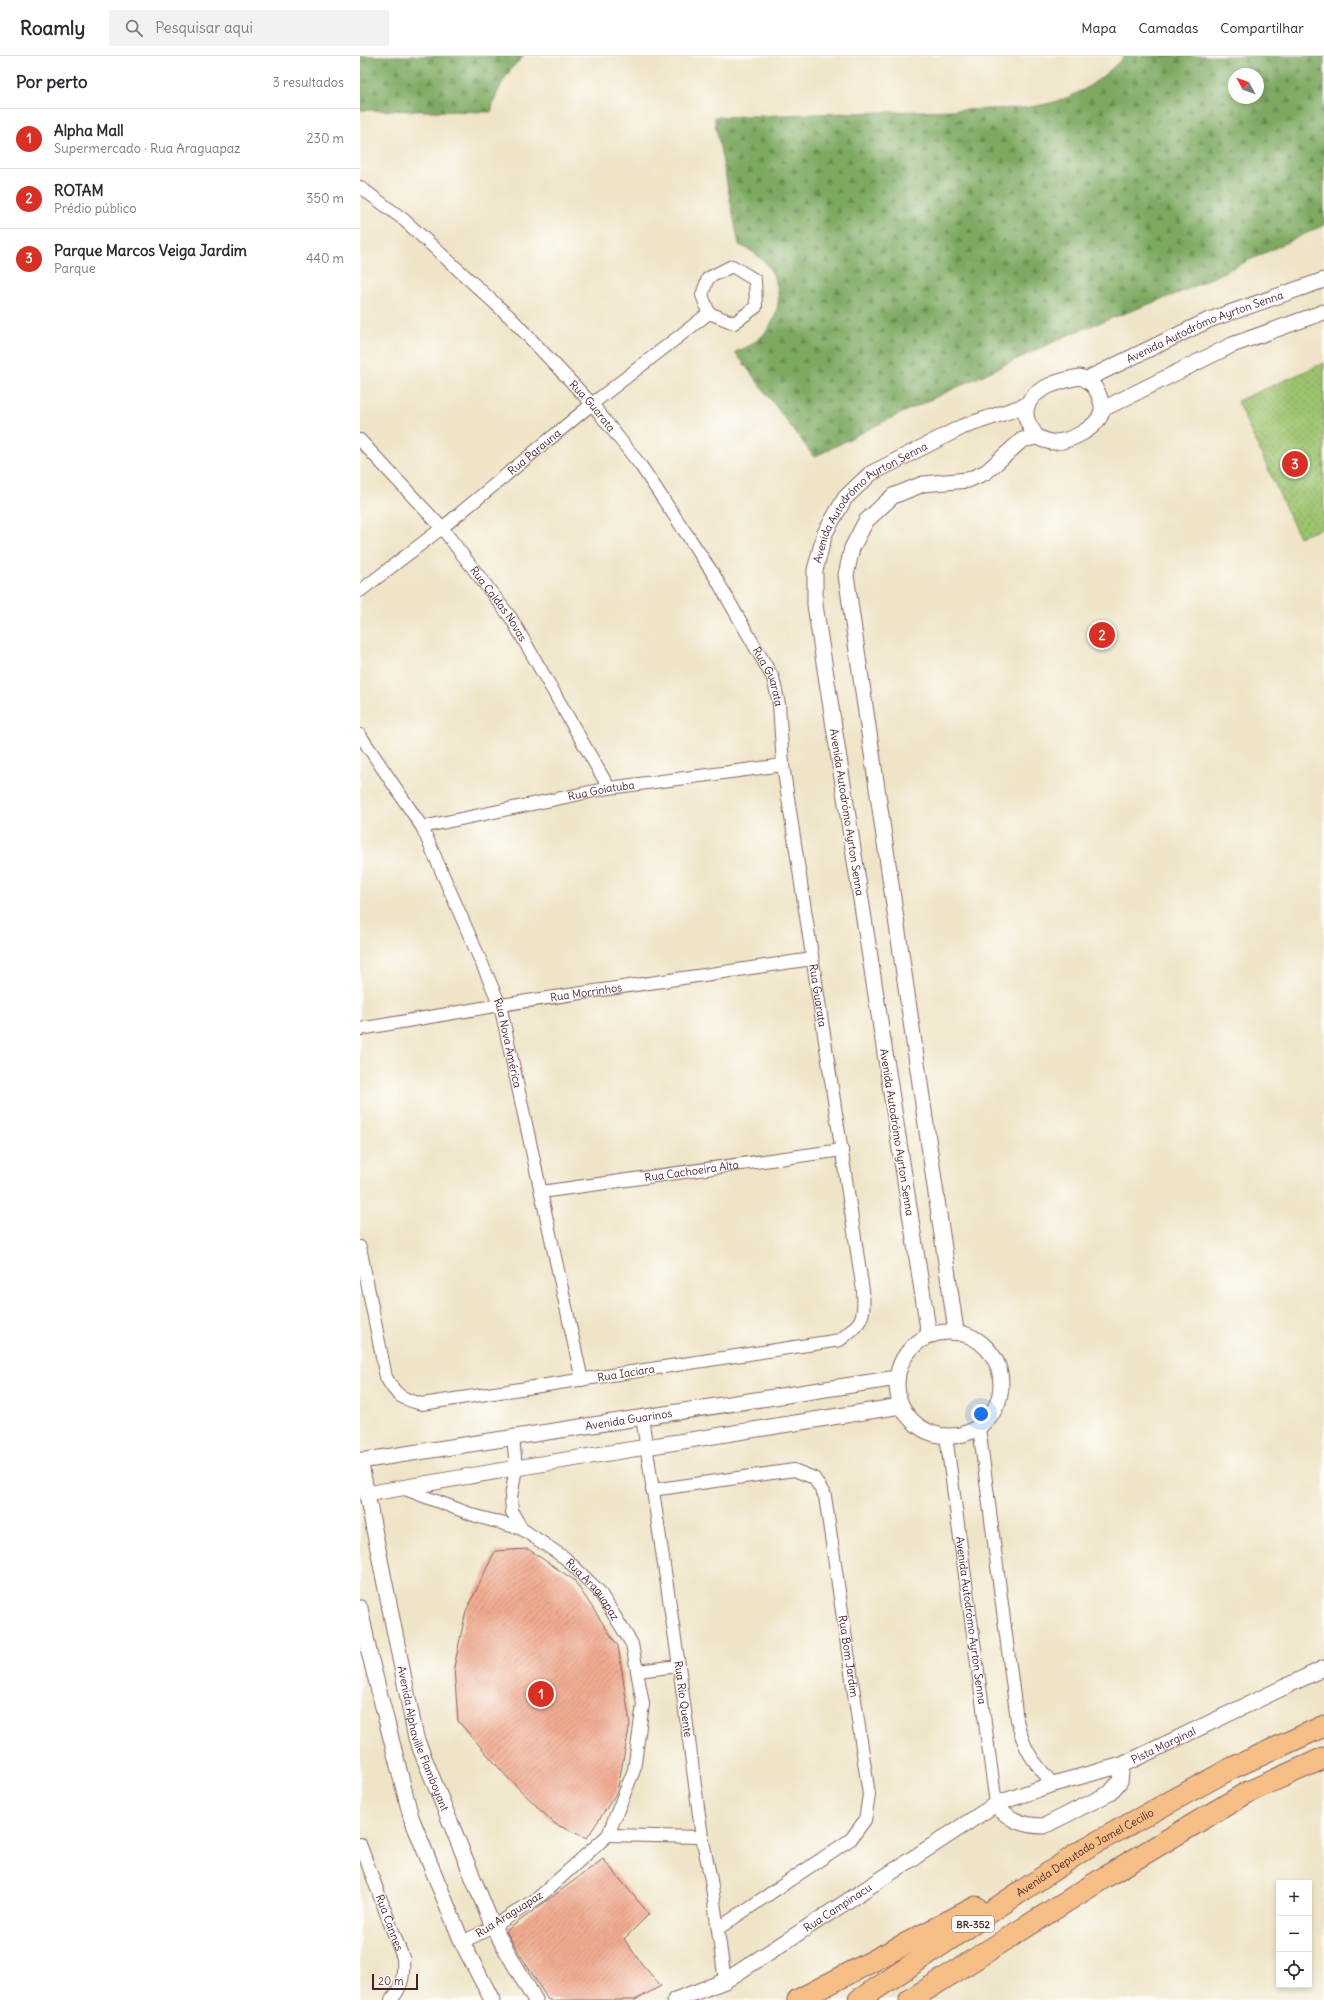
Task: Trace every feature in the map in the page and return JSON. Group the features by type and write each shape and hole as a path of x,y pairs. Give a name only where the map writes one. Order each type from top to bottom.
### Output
{"highway":[{"name":"Avenida Deputado Jamel Cecilio","path":"859,2000 1086,1848 1230,1769 1324,1726"},
{"name":"BR-352","path":"910,2000 1105,1877 1248,1792 1324,1758"},
{"path":"798,2000 893,1952 1086,1848"},
{"path":"930,2000 1105,1877"}],"street":[{"name":"Rua Guarata","path":"360,187 403,219 511,318 592,404 641,466 714,574 774,678 779,704 783,765 865,1311"},
{"path":"732,266 755,280 756,307 734,323 709,313 702,295 708,278 732,266"},
{"name":"Avenida Autodrómo Ayrton Senna","path":"929,1335 815,605 815,570 825,533 845,498 870,474 962,427 1027,405 1033,396 1047,387 1080,377 1087,379 1209,320 1324,280"},
{"path":"1103,409 1232,345 1324,312"},
{"name":"Rua Parauna","path":"360,591 442,528 592,404 709,313"},
{"path":"1027,405 1026,413 1028,421 1037,437 1053,442 1074,437 1100,418 1103,409 1095,387 1087,379"},
{"name":"Avenida Autodrómo Ayrton Senna","path":"956,1331 846,575 852,548 866,521 893,496 924,484 968,480 986,472 1022,440 1037,437"},
{"name":"Rua Caldas Novas","path":"360,440 442,528 511,618 609,788"},
{"name":"Rua Nova América","path":"360,735 422,827 500,1005 582,1380"},
{"name":"Rua Goiatuba","path":"422,827 609,788 783,765"},
{"name":"Rua Morrinhos","path":"360,1030 500,1005 812,959"},
{"name":"Rua Cachoeira Alta","path":"541,1192 842,1150"},
{"name":"Rua Iaciara","path":"360,1248 386,1377 393,1390 404,1400 422,1404 840,1340 858,1325 865,1311"},
{"path":"942,1331 956,1331 974,1336 988,1347 998,1362 1002,1380 1000,1398 992,1414 979,1427 963,1435 946,1436 932,1434 919,1427 909,1418 901,1406 897,1392 897,1378 900,1364 907,1352 917,1342 929,1335 942,1331"},
{"name":"Avenida Guarinos","path":"360,1460 897,1378"},
{"path":"367,1494 646,1446 901,1406"},
{"name":"Rua Rio Quente","path":"642,1417 679,1666 702,1837 719,1928 725,1981"},
{"path":"979,1427 1017,1720 1022,1742 1032,1760 1053,1784"},
{"name":"Avenida Autodrómo Ayrton Senna","path":"946,1436 996,1804"},
{"name":"Rua Araguapaz","path":"513,1437 516,1468 513,1480 511,1505 512,1512 522,1529"},
{"name":"Avenida Alphaville Flamboyant","path":"360,1460 416,1738 493,1927 535,2000"},
{"name":"Rua Bom Jardim","path":"652,1490 794,1470 814,1478 825,1496 869,1795 865,1820 851,1839 719,1928"},
{"name":"Rua Araguapaz","path":"402,1488 476,1516 522,1529 565,1558 600,1591 632,1644 643,1704 634,1770 608,1835 539,1897 493,1927 462,1942"},
{"path":"360,1608 369,1652 411,1817 462,1942 492,2000"},
{"path":"637,1671 679,1666"},
{"name":"Pista Marginal","path":"996,1804 1053,1784 1122,1765 1324,1668"},
{"path":"996,1804 1001,1811 1015,1821 1033,1826 1044,1826 1110,1793 1120,1781 1122,1765"},
{"name":"Rua Campinacu","path":"675,2000 725,1981 996,1804"},
{"path":"608,1835 702,1837"},
{"name":"Rua Cannes","path":"360,1844 403,1958 404,1977 398,1992 391,2000"}],"green space":[{"path":"360,56 524,56 507,74 496,96 491,112 360,110"},
{"path":"1125,56 1324,56 1324,225 1184,291 1075,332 887,420 814,457 735,352 753,343 767,331 775,316 778,300 776,284 769,268 757,255 739,245 714,117 1024,108 1055,102 1068,97 1080,92 1102,77"},
{"path":"1324,363 1324,528 1299,537 1237,401"}],"building":[{"path":"528,1549 574,1580 618,1646 630,1724 617,1792 587,1838 555,1824 508,1778 458,1721 454,1667 466,1611 495,1551"},
{"path":"603,1859 649,1914 624,1939 641,1963 661,1986 635,2000 548,2000 506,1931"}],"place":[{"name":"Parque Marcos Veiga Jardim","path":"1295,464"},
{"name":"ROTAM","path":"1102,635"},
{"name":"Alpha Mall","path":"541,1694"}]}
